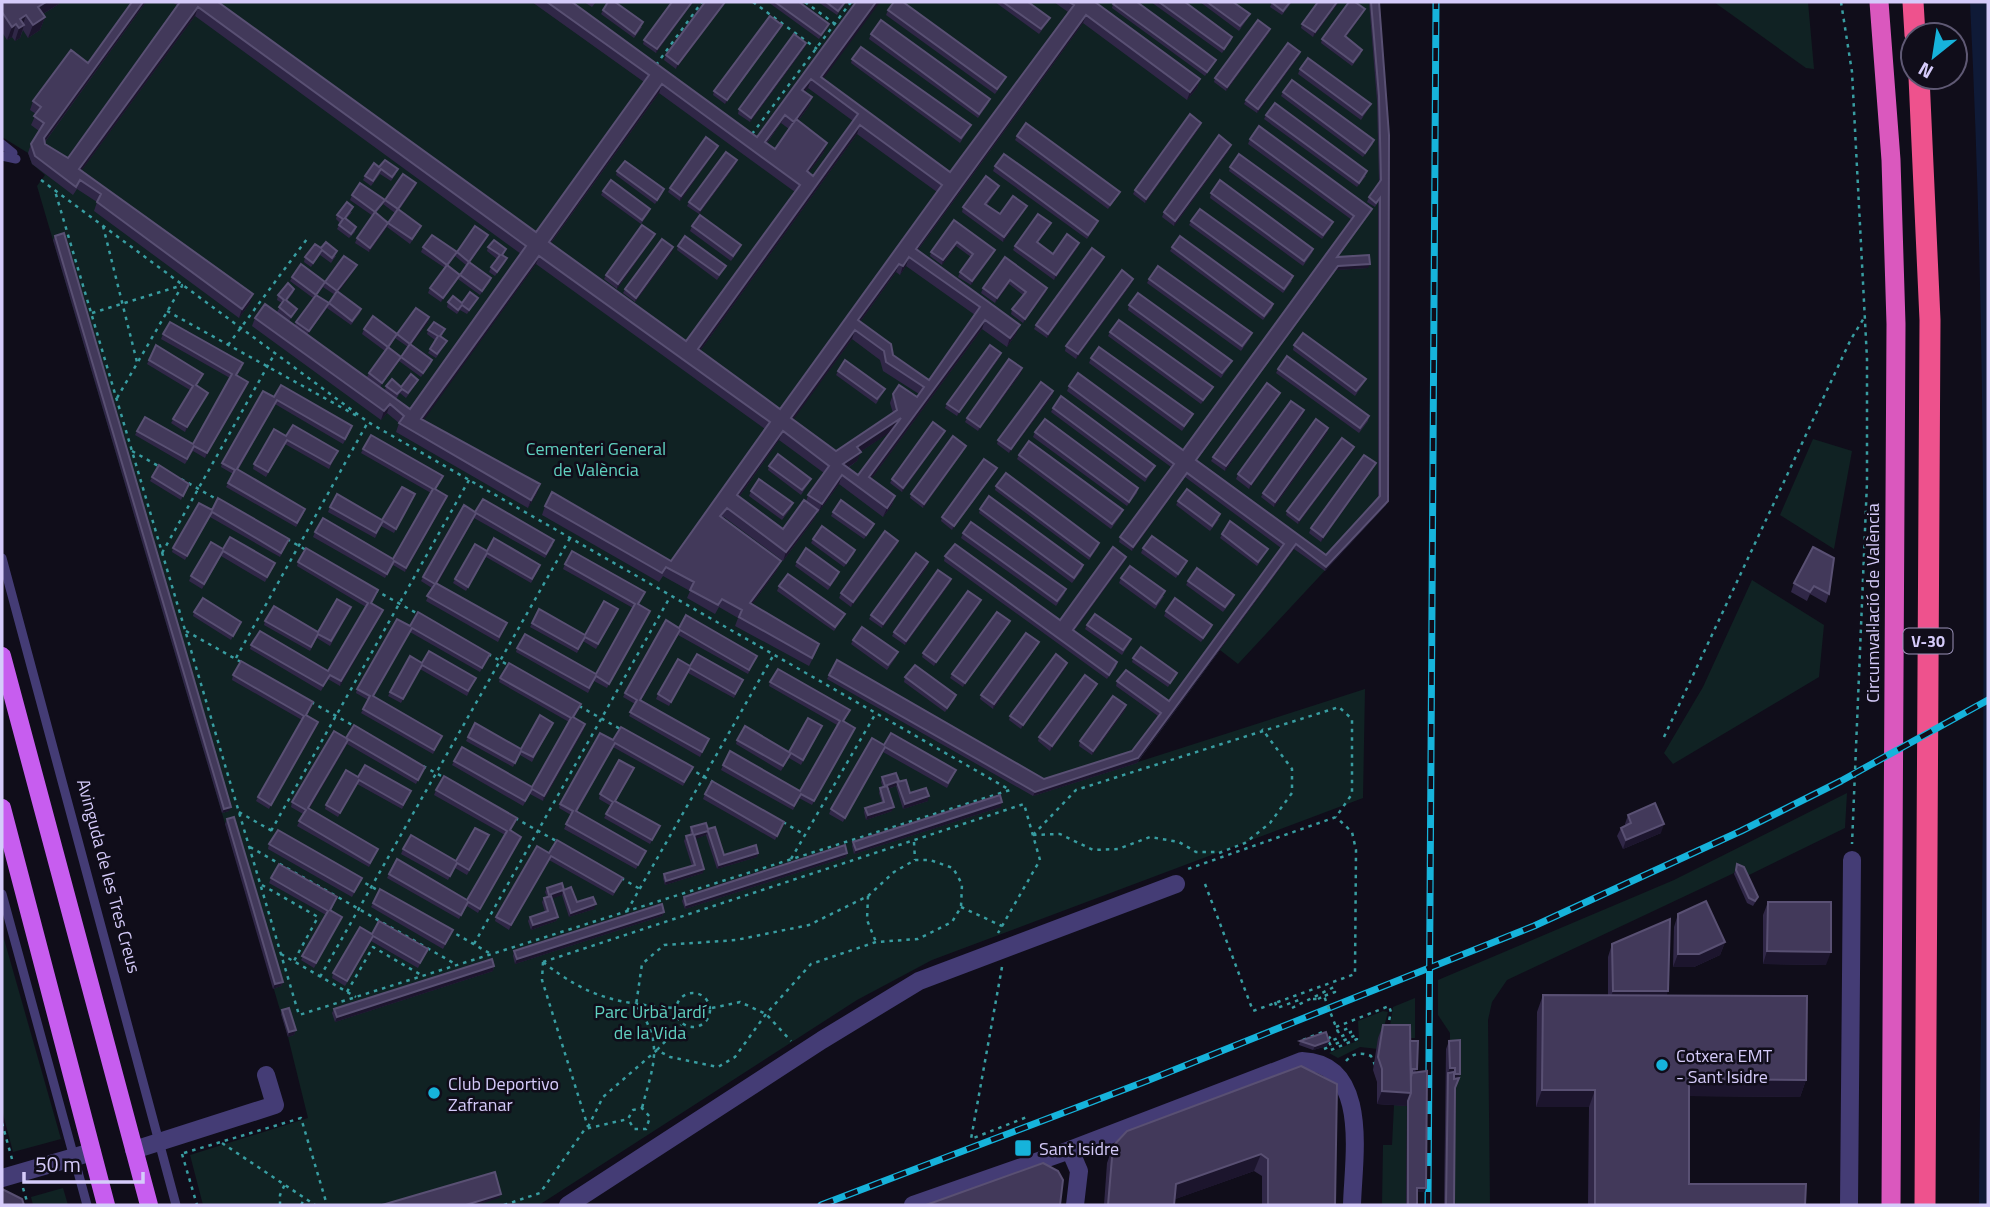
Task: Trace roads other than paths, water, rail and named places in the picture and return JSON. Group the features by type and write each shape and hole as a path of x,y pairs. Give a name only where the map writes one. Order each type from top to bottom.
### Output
{"highway":[{"name":"Circumval·lació de València","path":"1879,2 1891,160 1895,324 1891,1205"},
{"path":"1913,2 1914,21"},
{"name":"V-30","path":"1920,91 1930,320 1925,1205"}],"main road":[{"path":"2,656 149,1205"},
{"path":"2,808 106,1205"}],"street":[{"path":"1849,1205 1852,860"},
{"path":"568,1205 822,1040 919,981 1176,884"},
{"path":"913,1205 1070,1150 1291,1064 1315,1063 1340,1067 1353,1106 1352,1205"},
{"path":"134,1150 275,1105 266,1075"},
{"path":"1070,1150 1079,1171 1075,1205"},
{"path":"2,1178 93,1152"}],"lane":[{"path":"2,144 14,156 2,156"},
{"name":"Avinguda de les Tres Creus","path":"2,558 176,1205"},
{"path":"2,894 87,1205"}],"water":[{"path":"1970,2 1988,2 1988,1205 1979,1205 1983,453"}],"railway":[{"path":"1428,1205 1436,2"},
{"path":"821,1205 1149,1080 1534,926 1741,831 1841,781 1988,700"}],"place":[{"name":"Cotxera EMT - Sant Isidre","path":"1662,1065"},
{"name":"Club Deportivo Zafranar","path":"434,1093"},
{"name":"Sant Isidre","path":"1023,1148"}],"park label":[{"name":"Cementeri General de València","path":"596,458"},
{"name":"Parc Urbà Jardí de la Vida","path":"650,1021"}]}
